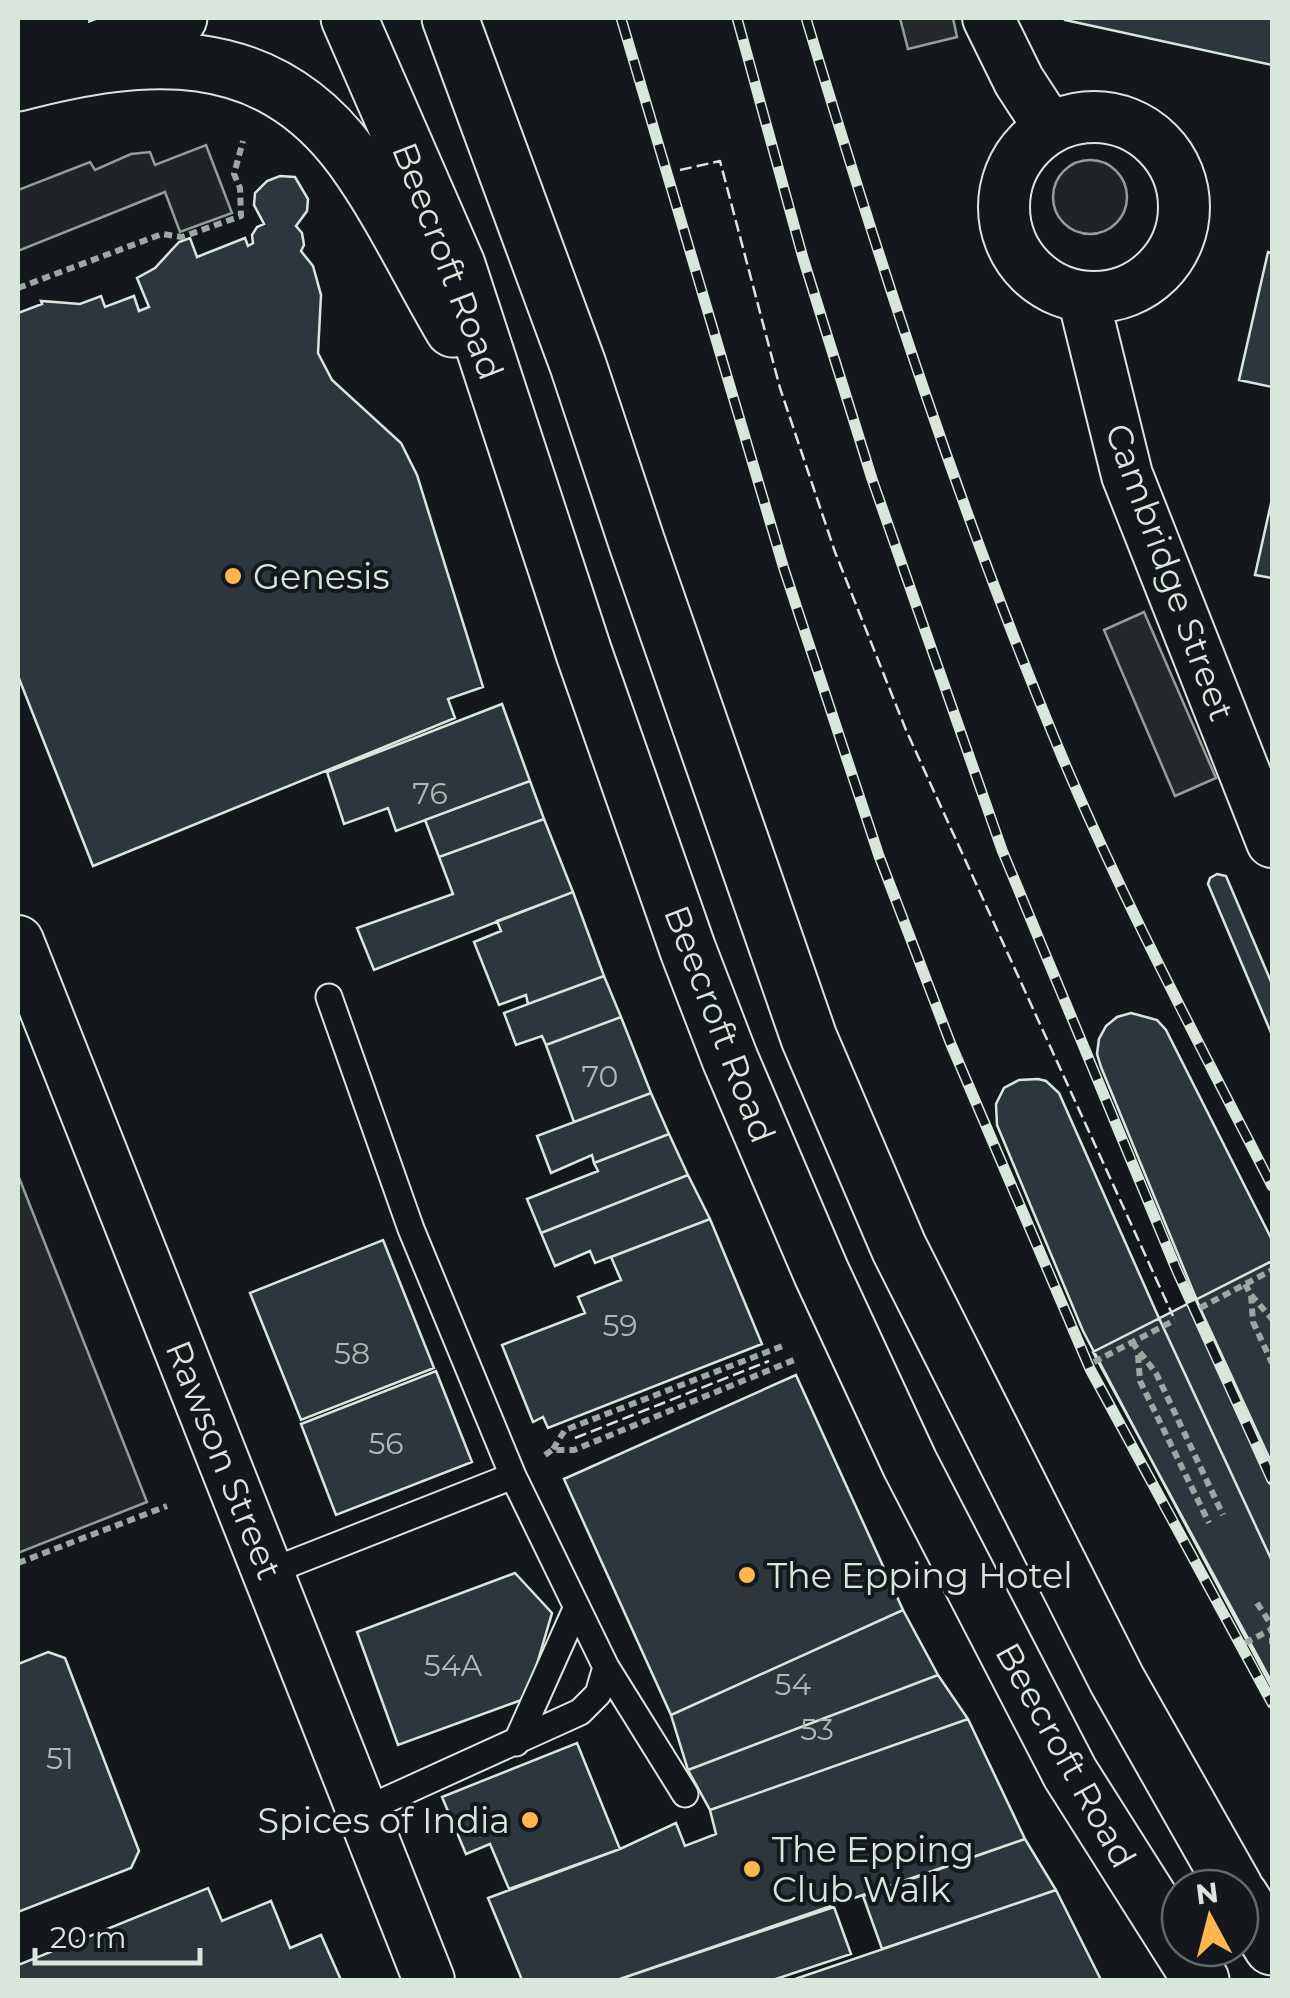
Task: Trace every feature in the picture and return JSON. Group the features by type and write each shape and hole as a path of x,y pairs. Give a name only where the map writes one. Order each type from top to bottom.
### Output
{"main road":[{"path":"18,61 61,18"},
{"path":"18,81 180,18"},
{"name":"Beecroft Road","path":"349,18 477,318 507,423 688,950 820,1272 910,1464 1070,1773 1201,1980"},
{"path":"450,18 578,365 809,1038 908,1266 1117,1680 1224,1868"},
{"path":"18,81 90,65 171,62 244,72 288,93 351,156 507,423"}],"street":[{"path":"988,18 1049,127"},
{"path":"1105,117 1132,124 1156,140 1174,163 1183,190 1184,217 1176,245 1160,268 1138,286 1112,296 1083,297 1055,290 1032,274 1014,251 1004,224 1003,196 1011,169 1026,145 1049,127 1077,118 1105,117"},
{"name":"Cambridge Street","path":"1083,297 1128,475 1272,842"},
{"name":"Rawson Street","path":"18,940 428,1980"}],"lane":[{"path":"329,997 411,1228 513,1476 606,1667 685,1794"},
{"path":"269,1572 513,1476"},
{"path":"516,1743 576,1609"},
{"path":"362,1811 580,1712 598,1694 606,1667"}],"path":[{"path":"18,288 162,234 182,238 241,216 240,188 234,174 243,141"},
{"path":"1200,1308 1272,1270"},
{"path":"1244,1284 1272,1319"},
{"path":"1250,1295 1253,1322 1272,1363"},
{"path":"1094,1362 1175,1320"},
{"path":"1132,1342 1156,1374 1224,1515"},
{"path":"513,1476 552,1450 565,1430 785,1345"},
{"path":"1138,1354 1140,1381 1209,1523"},
{"path":"552,1450 574,1450 794,1360"},
{"path":"18,1564 168,1506"},
{"path":"1245,1643 1272,1628 1256,1603"}],"shaded area":[{"path":"900,18 953,18 957,37 908,49"},
{"path":"206,145 232,213 180,232 165,192 18,251 18,190 90,162 95,170 131,154 150,152 155,165"},
{"path":"1090,160 1116,171 1127,197 1116,223 1090,234 1064,223 1053,197 1064,171"},
{"path":"1144,612 1216,778 1175,796 1104,630"},
{"path":"18,1175 147,1502 18,1553"}],"building":[{"path":"1272,18 1272,65 1065,20"},
{"name":"Genesis","path":"280,176 295,177 308,199 307,211 296,226 302,233 301,251 313,266 321,295 318,353 332,380 401,443 417,475 483,687 448,699 455,718 93,866 18,676 18,313 42,304 41,301 80,304 101,296 105,307 134,296 139,311 149,307 137,278 155,268 179,242 190,238 197,257 245,238 248,246 253,243 252,235 264,224 254,205 255,193 267,181"},
{"path":"1268,252 1272,253 1272,387 1239,380"},
{"path":"1272,499 1272,578 1255,575"},
{"path":"502,704 530,781 396,831 388,808 344,824 327,772"},
{"path":"530,781 544,819 439,857 425,820"},
{"path":"544,819 573,892 374,970 357,928 453,894 439,857"},
{"path":"1217,874 1226,876 1272,984 1272,1035 1208,884"},
{"path":"573,892 604,976 528,1004 526,995 499,1005 474,942 501,931 497,921"},
{"path":"604,976 621,1017 546,1045 542,1036 516,1045 504,1013"},
{"path":"1131,1013 1157,1020 1166,1030 1272,1240 1272,1464 1200,1308 1101,1067 1097,1054 1106,1026"},
{"path":"621,1017 651,1093 574,1122 546,1045"},
{"path":"1038,1079 1059,1093 1272,1561 1272,1688 1083,1331 997,1125 996,1104 1004,1088 1019,1080"},
{"path":"651,1093 669,1134 594,1163 592,1155 551,1173 537,1136"},
{"path":"669,1134 688,1175 541,1233 527,1199 598,1171 594,1163"},
{"path":"688,1175 710,1219 595,1263 590,1251 555,1266 541,1233"},
{"path":"710,1219 762,1344 548,1428 543,1417 533,1422 502,1345 585,1313 578,1297 621,1280 611,1257"},
{"path":"383,1240 434,1368 301,1420 250,1293"},
{"path":"1272,1261 1272,1683 1093,1352"},
{"path":"436,1371 472,1462 336,1515 301,1424"},
{"name":"The Epping Hotel","path":"796,1375 903,1610 671,1715 564,1479"},
{"path":"515,1573 552,1613 527,1698 398,1745 357,1632"},
{"path":"903,1610 938,1675 688,1770 671,1715"},
{"path":"48,1652 65,1658 139,1851 131,1868 18,1912 18,1664"},
{"path":"938,1675 968,1719 710,1810 688,1770"},
{"name":"The Epping Club Walk","path":"968,1719 1025,1839 617,1980 522,1980 488,1898 620,1849 676,1823 685,1846 716,1834 710,1810"},
{"name":"Spices of India","path":"577,1743 620,1849 509,1889 490,1844 466,1854 442,1797"},
{"path":"1025,1839 1056,1890 882,1949 863,1896"},
{"path":"208,1888 222,1921 271,1901 290,1948 321,1935 341,1980 18,1980 18,1965"},
{"path":"1056,1890 1101,1980 795,1979"},
{"path":"834,1907 851,1954 773,1980 617,1980"}],"railway":[{"path":"621,18 784,569 879,856 950,1042 1090,1369 1272,1703"},
{"path":"737,18 803,258 872,479 1002,850 1177,1271 1272,1480"},
{"path":"806,18 925,392 1026,668 1112,867 1272,1186"}],"fence":[{"path":"680,170 720,161 780,388 835,552 906,730 1173,1316"},
{"path":"575,1438 769,1361"}],"place":[{"name":"Genesis","path":"233,576"},
{"name":"The Epping Hotel","path":"747,1575"},
{"name":"Spices of India","path":"530,1820"},
{"name":"The Epping Club Walk","path":"752,1869"}]}
